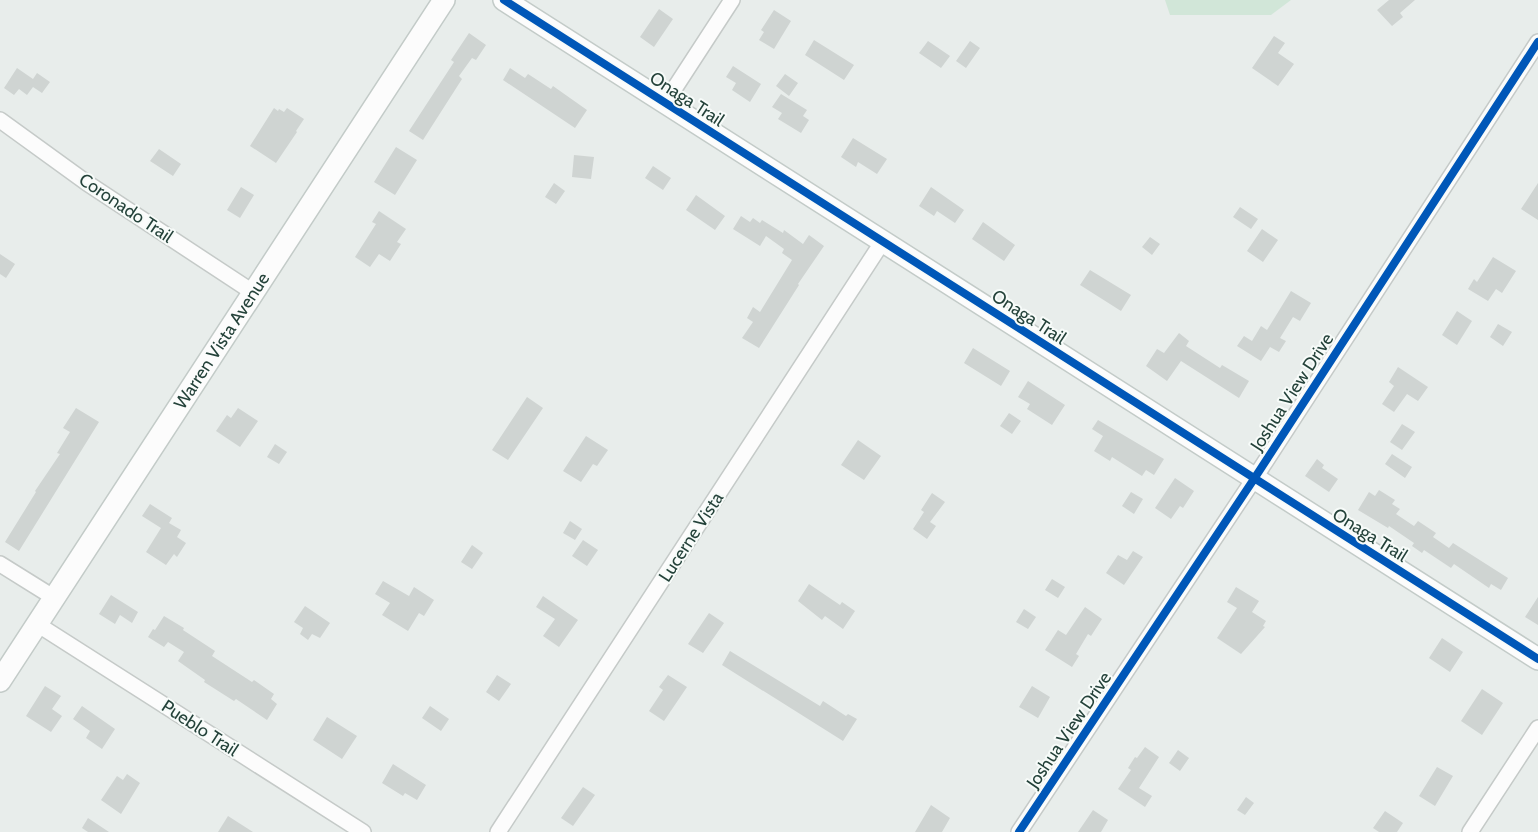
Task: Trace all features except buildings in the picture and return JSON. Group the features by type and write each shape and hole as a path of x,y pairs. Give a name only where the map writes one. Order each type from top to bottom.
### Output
{"street":[{"name":"Warren Vista Avenue","path":"0,681 444,0"},
{"name":"Onaga Trail","path":"504,0 1538,659"},
{"path":"665,103 732,0"},
{"name":"Joshua View Drive","path":"1019,832 1254,479 1538,42"},
{"name":"Coronado Trail","path":"0,120 87,183 254,293"},
{"name":"Lucerne Vista","path":"498,832 882,242"},
{"path":"0,564 54,597"},
{"name":"Pueblo Trail","path":"37,624 363,832"},
{"path":"1470,832 1538,728"}],"green space":[{"path":"1165,0 1291,0 1271,15 1170,15"}],"cycle path":[{"path":"504,0 1538,659"},
{"path":"1019,832 1254,479 1538,42"}]}
